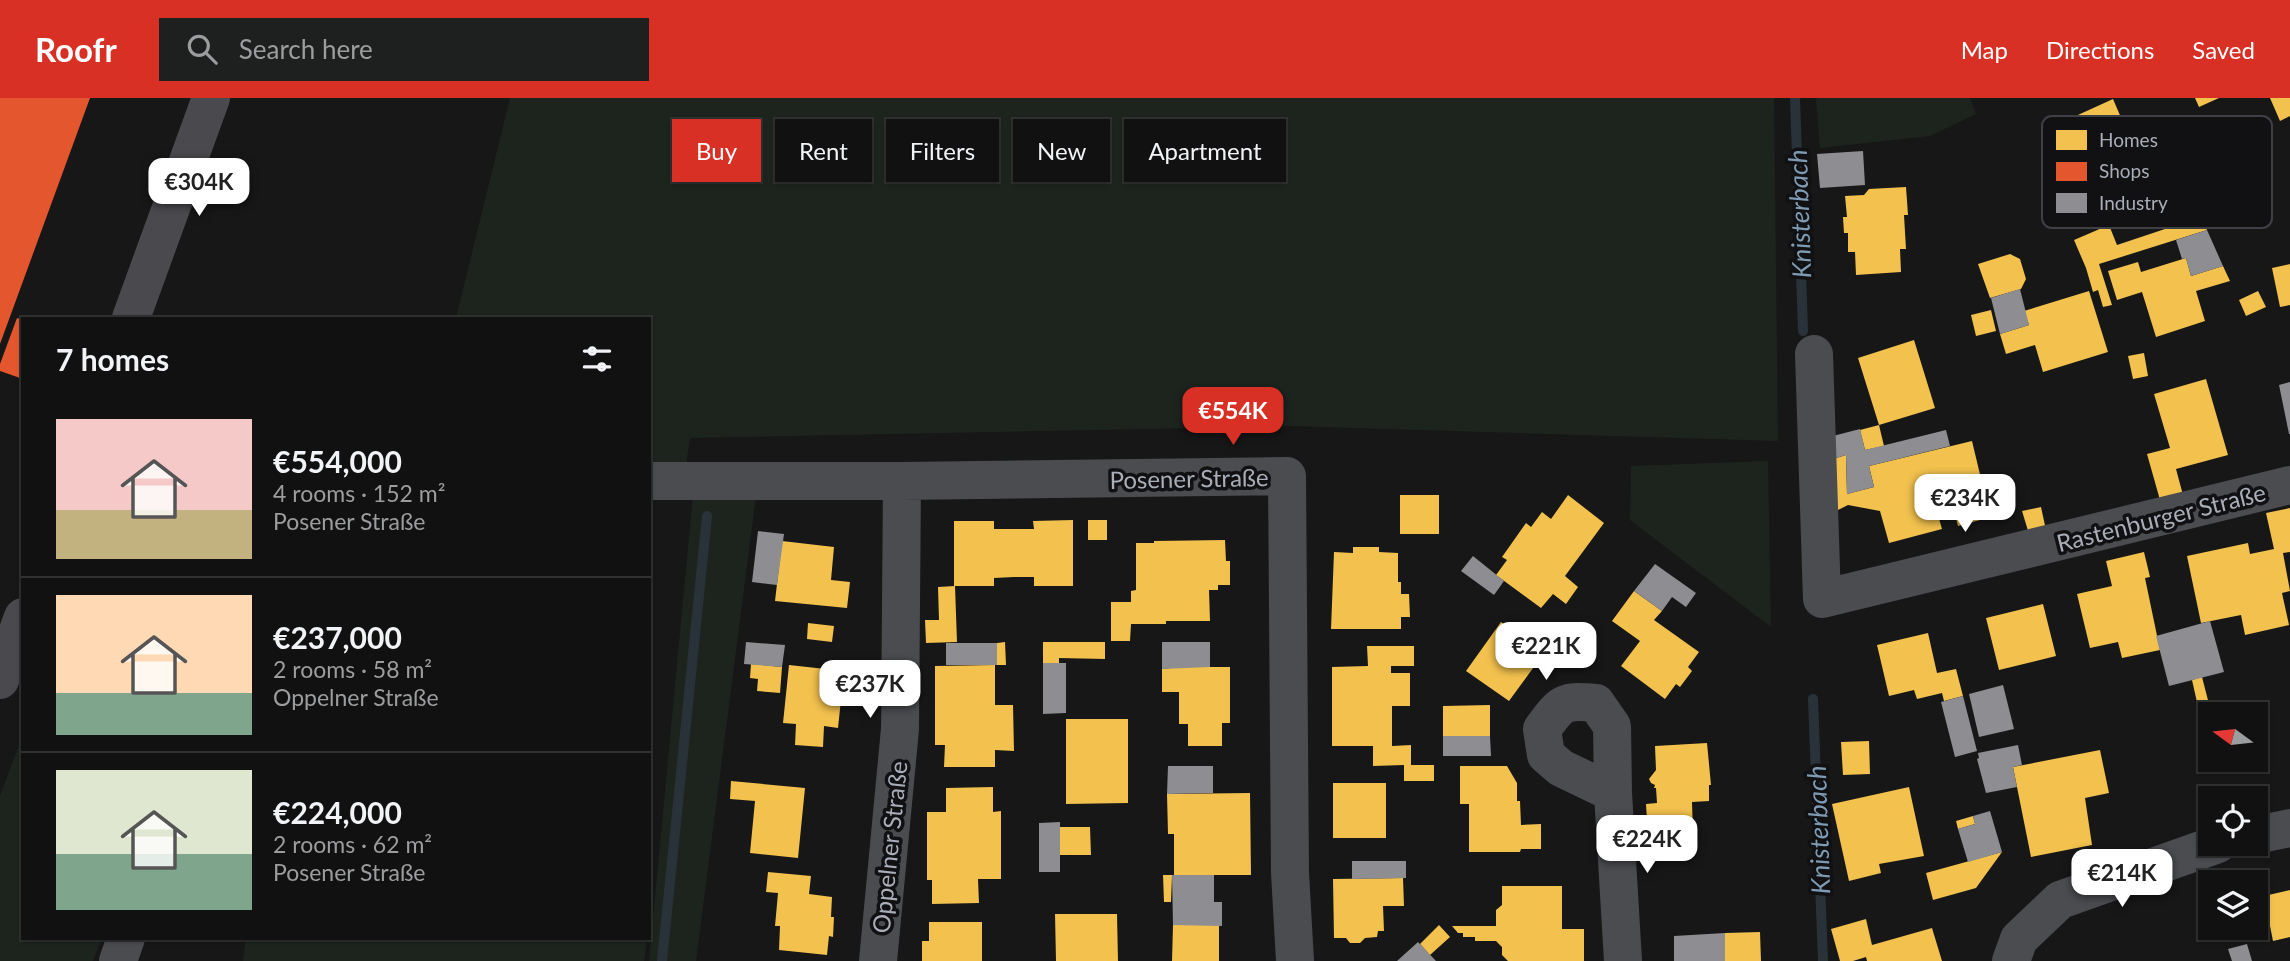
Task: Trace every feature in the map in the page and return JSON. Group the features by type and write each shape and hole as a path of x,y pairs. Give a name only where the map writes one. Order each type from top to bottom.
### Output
{"main road":[{"path":"131,317 211,98"},
{"path":"0,680 21,622"}],"street":[{"name":"Rastenburger Straße","path":"1814,354 1822,600 2290,485"},
{"name":"Posener Straße","path":"651,481 1287,476 1290,873 1295,961"},
{"name":"Oppelner Straße","path":"878,961 900,729 902,481"},
{"path":"1613,793 1623,961"},
{"path":"2268,833 2290,828"},
{"path":"2011,961 2019,939 2060,900 2198,851"},
{"path":"118,961 125,940"}],"shaded area":[{"path":"510,98 1774,98 1778,441 1291,426 690,438 686,465 651,464 651,317 456,317"},
{"path":"1816,98 1970,98 1976,114 1930,136 1820,148"},
{"path":"1768,461 1771,627 1630,520 1631,466"},
{"path":"693,495 756,496 696,961 649,961"},
{"path":"21,739 21,940 101,940 93,961 0,961 0,796"},
{"path":"246,940 647,940 644,961 243,961"}],"building: Homes":[{"path":"2195,98 2219,98 2199,107"},
{"path":"2270,98 2290,98 2290,116 2280,121"},
{"path":"2113,99 2120,116 2076,116"},
{"path":"1906,187 1906,249 1900,249 1901,272 1856,275 1855,252 1848,252 1848,233 1844,233 1843,217 1847,217 1845,196 1864,195 1869,189"},
{"path":"2102,228 2110,228 2117,245 2168,228 2207,230 2099,264 2112,305 2103,307 2098,290 2093,292 2074,240"},
{"path":"2010,254 2020,259 2026,279 2021,289 1990,298 1978,264"},
{"path":"2186,258 2191,276 2223,266 2230,281 2196,291 2205,321 2156,337 2142,292 2117,300 2108,271 2138,262 2141,272"},
{"path":"2290,264 2290,305 2280,307 2272,268"},
{"path":"2089,291 2108,352 2043,372 2035,345 2006,354 2000,334 2029,325 2024,311"},
{"path":"2258,291 2266,307 2246,316 2239,300"},
{"path":"1991,310 1996,331 1976,336 1971,315"},
{"path":"1914,340 1935,408 1879,425 1858,358"},
{"path":"2144,353 2148,376 2133,379 2128,356"},
{"path":"2206,379 2228,455 2176,469 2183,495 2160,500 2147,454 2170,448 2154,394"},
{"path":"1879,425 1884,446 1865,450 1860,430"},
{"path":"1972,441 1983,487 2001,483 2007,507 1989,511 1991,517 1958,526 1952,504 1936,508 1942,529 1889,543 1880,511 1848,505 1832,513 1830,460 1846,455 1847,494 1874,487 1869,466"},
{"path":"1400,495 1439,495 1439,534 1400,534"},
{"path":"1568,495 1604,523 1565,576 1578,587 1566,604 1553,594 1541,608 1496,575 1507,560 1502,557 1526,523 1531,527 1542,512 1551,519"},
{"path":"2041,507 2046,530 2029,534 2022,511"},
{"path":"2290,508 2290,552 2283,553 2290,591 2282,593 2289,625 2245,635 2241,615 2201,623 2187,556 2248,543 2250,554 2274,549 2266,513"},
{"path":"1073,520 1073,586 1034,586 1034,577 1014,577 994,578 994,586 954,586 954,521 994,521 994,529 1034,529 1033,521"},
{"path":"1088,520 1107,520 1107,540 1088,540"},
{"path":"1225,540 1226,561 1230,561 1230,585 1218,585 1218,590 1209,590 1210,621 1131,624 1130,641 1111,641 1111,602 1131,602 1131,591 1136,590 1136,543"},
{"path":"782,541 834,547 831,580 850,582 847,608 775,601"},
{"path":"1353,547 1379,547 1379,552 1398,553 1398,582 1401,582 1401,594 1409,594 1410,617 1401,617 1401,629 1331,629 1334,552 1353,553"},
{"path":"2144,552 2150,577 2145,578 2160,650 2122,658 2118,642 2090,648 2077,594 2112,586 2106,561"},
{"path":"955,586 957,642 926,643 925,620 939,620 938,587"},
{"path":"1634,591 1662,611 1654,620 1699,652 1688,667 1692,671 1680,687 1676,684 1665,699 1621,666 1640,641 1612,621"},
{"path":"2043,604 2056,656 1999,670 1986,618"},
{"path":"1501,622 1544,653 1509,701 1466,671"},
{"path":"808,623 834,626 832,642 807,639"},
{"path":"1928,633 1937,673 1956,669 1963,696 1944,701 1942,693 1917,699 1914,690 1889,696 1877,645"},
{"path":"1005,642 1006,665 997,665 997,643"},
{"path":"1043,642 1105,642 1105,659 1059,658 1059,663 1043,663"},
{"path":"1367,646 1414,646 1414,666 1391,666 1391,673 1410,673 1410,706 1392,706 1392,746 1411,745 1411,765 1434,765 1434,781 1404,781 1404,765 1373,766 1373,746 1332,746 1332,667 1368,666"},
{"path":"751,664 782,667 780,693 757,691 758,679 750,678"},
{"path":"789,665 844,671 838,728 824,726 823,747 795,745 796,724 783,723"},
{"path":"995,665 995,705 1013,705 1014,751 995,750 995,767 944,767 945,745 935,745 935,666"},
{"path":"1230,667 1230,723 1222,723 1222,746 1188,746 1188,724 1179,724 1179,692 1162,692 1162,669"},
{"path":"2202,677 2208,702 2198,702 2198,707 2192,680"},
{"path":"1490,705 1490,736 1443,736 1443,706"},
{"path":"1066,719 1128,719 1128,803 1066,804"},
{"path":"1869,741 1870,774 1843,775 1841,742"},
{"path":"1707,743 1711,785 1709,801 1692,802 1693,835 1648,837 1646,804 1657,803 1655,785 1649,779 1656,770 1655,746"},
{"path":"2100,750 2109,793 2085,798 2092,845 2031,857 2013,767"},
{"path":"1460,766 1507,766 1517,783 1521,825 1541,824 1541,849 1521,849 1520,852 1469,852 1469,804 1460,804"},
{"path":"731,781 805,788 798,858 750,853 755,801 730,799"},
{"path":"1333,783 1386,783 1386,838 1333,838"},
{"path":"993,787 993,812 1001,811 1001,879 978,879 979,903 932,904 932,880 927,880 927,812 946,812 946,788"},
{"path":"1909,787 1924,856 1879,864 1881,873 1849,881 1832,804"},
{"path":"1250,793 1251,875 1174,875 1174,834 1168,834 1167,794"},
{"path":"1973,816 1975,824 1958,829 1956,821"},
{"path":"1060,827 1090,827 1091,855 1060,855"},
{"path":"2002,852 1976,888 1933,900 1926,873"},
{"path":"768,872 811,876 809,894 832,897 833,937 829,936 827,955 779,950 780,926 775,926 778,893 766,892"},
{"path":"1163,875 1172,875 1171,902 1164,902"},
{"path":"1403,878 1404,906 1383,906 1384,931 1378,931 1377,937 1365,938 1360,943 1350,943 1346,938 1334,938 1333,879"},
{"path":"1502,886 1562,886 1562,929 1584,929 1584,961 1508,961 1496,941 1475,941 1475,937 1463,937 1463,933 1458,933 1452,926 1496,926 1496,910 1502,905"},
{"path":"2290,890 2290,937 2273,941 2268,916 2268,895"},
{"path":"1055,914 1117,914 1118,961 1056,961"},
{"path":"1866,919 1872,945 1932,928 1942,961 1867,961 1866,957 1840,961 1831,929"},
{"path":"929,922 982,922 982,961 922,961 922,941 929,941"},
{"path":"1173,925 1219,925 1219,961 1172,961"},
{"path":"1439,925 1450,937 1430,955 1420,944"},
{"path":"1760,932 1761,961 1725,961 1725,933"}],"building: Shops":[{"path":"0,98 90,98 0,344"},
{"path":"17,318 21,319 21,378 0,371 0,364"}],"building: Industry":[{"path":"1863,151 1865,185 1820,188 1817,154"},
{"path":"2207,230 2223,266 2191,276 2186,258 2182,259 2176,240"},
{"path":"2020,289 2029,325 2000,334 1991,298"},
{"path":"2290,382 2290,434 2289,434 2279,385"},
{"path":"1860,429 1865,450 1946,430 1950,446 1869,466 1874,487 1847,494 1846,455 1830,460 1829,437"},
{"path":"758,531 784,534 777,585 752,582"},
{"path":"1473,556 1504,581 1494,595 1461,571"},
{"path":"1655,564 1696,593 1686,607 1672,597 1662,611 1634,591"},
{"path":"2210,621 2224,672 2169,686 2156,636"},
{"path":"746,642 785,645 782,667 744,664"},
{"path":"1162,642 1210,642 1210,667 1162,669"},
{"path":"946,643 997,643 997,665 946,665"},
{"path":"1043,663 1066,663 1066,713 1043,714"},
{"path":"2003,685 2014,729 1979,737 1969,694"},
{"path":"1963,696 1977,751 1955,757 1941,702"},
{"path":"1443,736 1490,736 1491,756 1443,756"},
{"path":"2018,745 2022,765 2013,767 2017,787 1986,793 1977,759 1978,753"},
{"path":"1168,766 1213,766 1213,793 1167,794"},
{"path":"1990,811 2002,852 1968,862 1958,829 1975,824 1973,816"},
{"path":"1060,822 1060,872 1039,872 1039,823"},
{"path":"1352,861 1406,861 1406,878 1352,879"},
{"path":"1172,875 1214,875 1214,902 1222,902 1222,926 1173,925"},
{"path":"1725,933 1725,961 1674,961 1674,936"},
{"path":"1418,942 1436,961 1397,961"},
{"path":"2247,944 2252,961 2232,961 2228,949"}],"waterway":[{"name":"Knisterbach","path":"1795,98 1803,331"},
{"path":"662,961 707,516"},
{"name":"Knisterbach","path":"1813,699 1823,961"}]}
